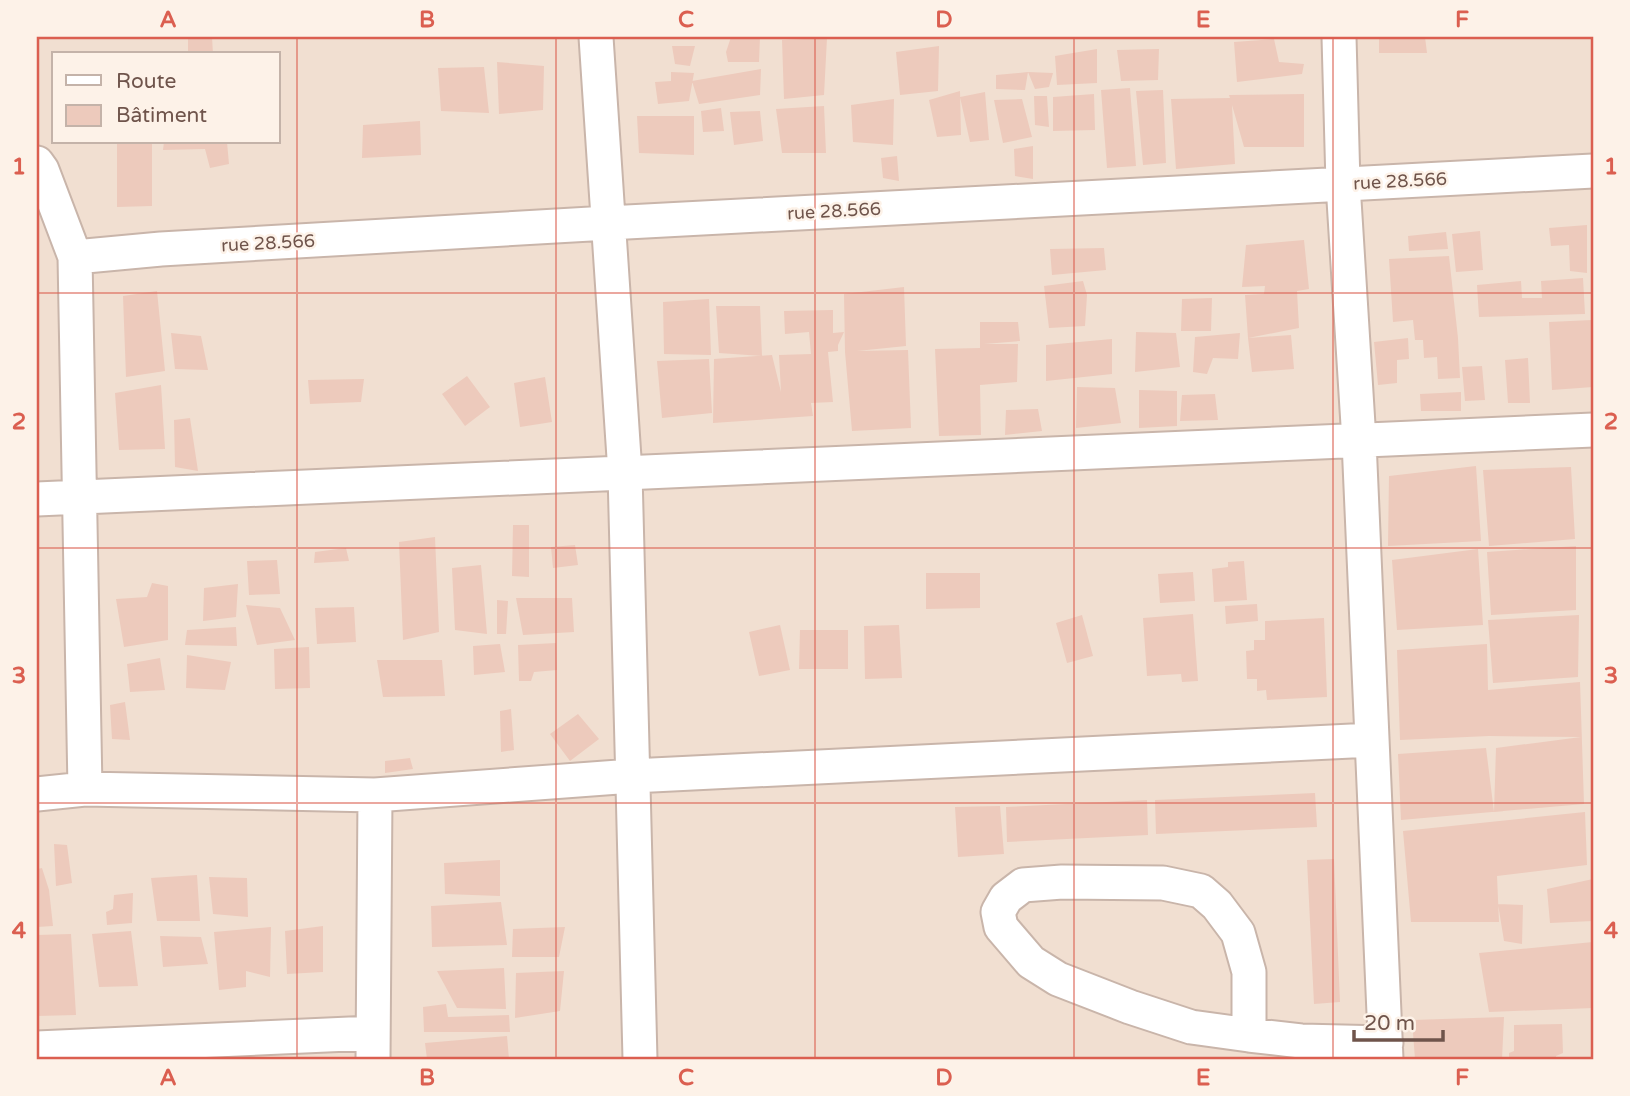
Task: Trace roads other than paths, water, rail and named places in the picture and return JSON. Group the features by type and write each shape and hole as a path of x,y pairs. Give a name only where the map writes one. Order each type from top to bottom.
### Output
{"street":[{"path":"596,37 625,473 640,1059"},
{"path":"1249,1035 1249,972 1238,933 1217,905 1201,891 1163,883 1062,882 1023,885 1006,898 998,912 1001,928 1031,962 1058,979 1100,996 1191,1027 1249,1035 1386,1051 1359,441 1343,184 1339,37"},
{"path":"37,163 43,170 75,257 85,789"},
{"name":"rue 28.566","path":"75,257 161,249 608,223 1593,171"},
{"path":"37,499 1593,430"},
{"path":"37,794 85,789 375,795 632,776 1372,740"},
{"path":"37,1048 372,1046 375,795"}]}
